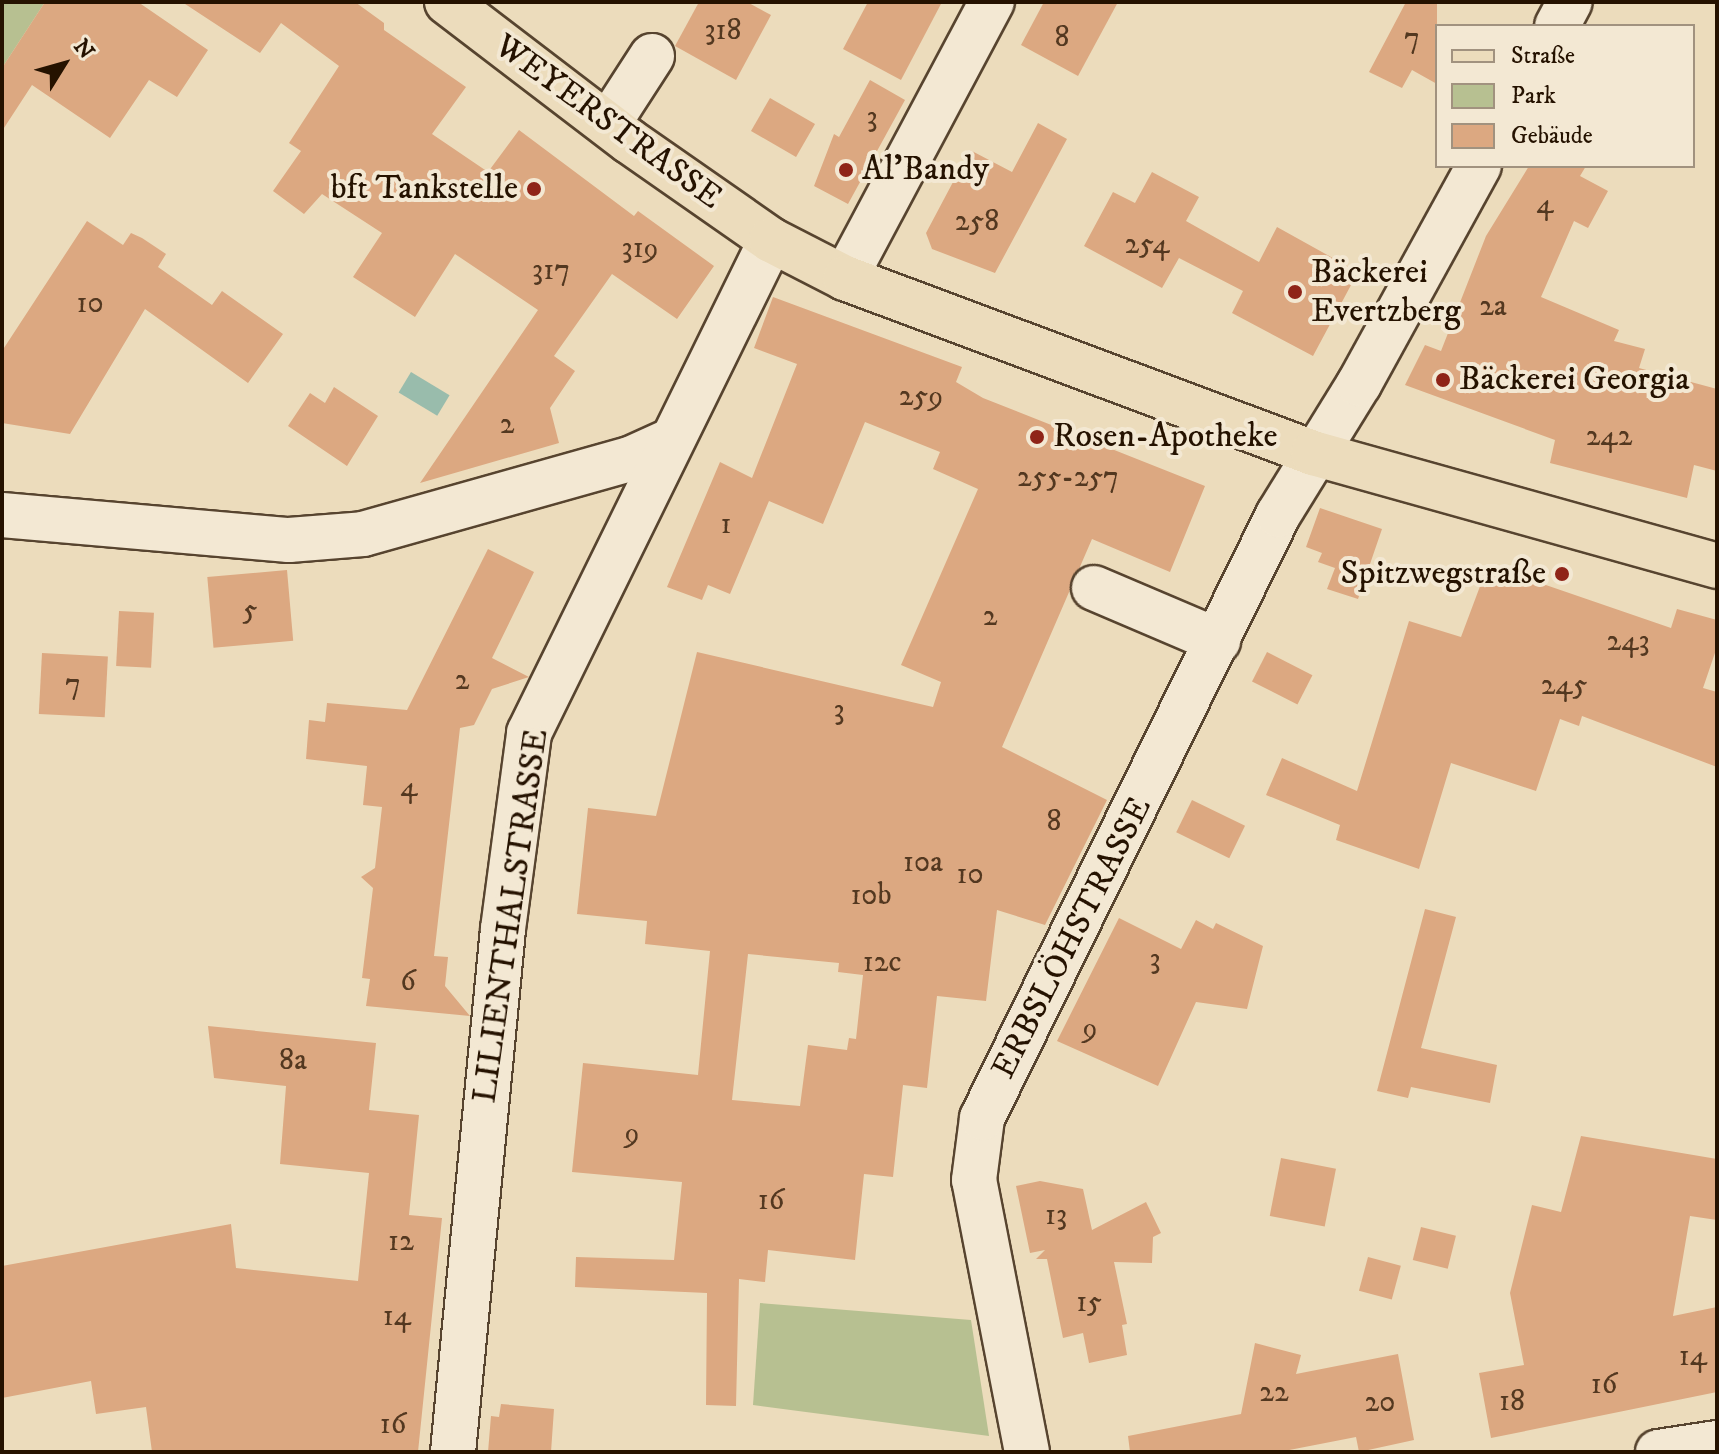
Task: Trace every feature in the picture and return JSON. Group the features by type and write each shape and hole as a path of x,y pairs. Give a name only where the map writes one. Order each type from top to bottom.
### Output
{"main road":[{"name":"WEYERSTRASSE","path":"447,2 608,124 771,240 845,278 1313,453 1717,566"}],"street":[{"path":"845,278 992,2"},
{"path":"1558,24 1570,2"},
{"path":"608,124 652,56"},
{"path":"1313,453 1359,384 1478,168"},
{"name":"LILIENTHALSTRASSE","path":"453,1452 503,929 529,733 771,240"},
{"path":"2,515 289,540 363,534 630,459 672,440"},
{"name":"ERBSLÖHSTRASSE","path":"1027,1452 974,1180 976,1135 1313,453"},
{"path":"1094,588 1218,641"},
{"path":"1658,1452 1717,1443"}],"green space":[{"path":"2,2 45,2 2,68"},
{"path":"760,1303 971,1320 989,1436 753,1405"}],"shaded area":[{"path":"411,372 450,395 437,416 399,393"}],"building":[{"path":"45,2 138,2 208,50 177,97 149,80 110,138 32,85 2,131 2,68"},
{"path":"182,2 355,2 384,23 384,30 466,87 432,134 488,172 519,130 634,216 638,211 714,266 677,319 612,274 554,356 575,371 550,408 559,443 420,483 538,310 455,254 415,317 353,277 382,233 322,194 304,214 273,191 301,151 289,143 339,66 281,23 260,53"},
{"path":"699,2 747,2 771,15 736,80 675,46"},
{"path":"868,2 942,2 901,80 843,49"},
{"path":"1044,2 1118,2 1078,76 1021,45"},
{"path":"1406,2 1437,2 1435,83 1412,70 1402,88 1369,72"},
{"path":"870,80 905,100 848,204 814,186 834,134 839,137"},
{"path":"770,98 815,124 796,157 751,131"},
{"path":"1038,123 1067,139 995,273 932,249 926,233 970,150 1012,172"},
{"path":"1528,168 1585,168 1580,176 1608,191 1588,228 1574,221 1541,297 1619,330 1614,341 1645,349 1639,368 1717,389 1717,471 1694,465 1687,498 1550,463 1555,440 1405,385 1425,345 1441,351 1486,236"},
{"path":"1152,172 1199,197 1186,221 1259,262 1277,227 1358,272 1313,356 1232,313 1243,291 1179,258 1162,288 1084,246 1113,192 1135,203"},
{"path":"87,221 123,245 131,233 142,238 166,254 158,267 212,305 222,291 283,334 248,383 145,309 70,434 2,423 2,351"},
{"path":"773,297 962,367 956,382 983,398 1205,486 1170,572 1092,539 1002,747 1107,800 1045,925 997,910 986,1001 937,996 927,1088 903,1085 893,1177 864,1174 855,1260 768,1250 765,1282 739,1279 736,1406 706,1405 707,1293 575,1287 576,1257 674,1260 682,1182 572,1172 583,1063 698,1075 710,951 645,944 647,921 577,914 588,808 656,816 697,652 933,707 941,682 901,665 978,489 933,469 940,452 865,422 823,524 769,501 730,594 708,585 702,600 667,587 720,462 752,478 797,364 754,348","holes":["748,954 839,963 838,972 863,975 856,1039 849,1038 847,1050 808,1045 800,1106 732,1100"]},
{"path":"334,387 378,416 347,466 288,426 310,393 325,403"},
{"path":"1320,508 1382,529 1358,599 1327,589 1335,568 1318,562 1322,553 1306,547"},
{"path":"488,549 534,572 492,658 529,677 492,689 474,725 460,728 434,956 448,957 445,986 470,1016 366,1006 370,979 362,978 373,888 361,877 375,868 382,807 363,805 367,766 306,759 309,720 325,722 327,703 407,710"},
{"path":"1488,565 1671,628 1677,609 1717,620 1717,647 1703,688 1717,692 1717,767 1582,716 1579,726 1560,719 1536,791 1451,763 1419,869 1336,840 1340,825 1266,795 1282,758 1357,791 1409,621 1461,637"},
{"path":"287,570 293,641 213,648 207,577"},
{"path":"119,611 154,613 151,668 116,666"},
{"path":"1267,652 1312,675 1297,705 1252,681"},
{"path":"42,653 108,656 105,717 39,714"},
{"path":"1192,800 1245,826 1229,858 1176,832"},
{"path":"1425,909 1456,917 1421,1048 1497,1065 1490,1103 1411,1087 1408,1098 1377,1091"},
{"path":"1119,918 1181,949 1196,920 1213,929 1216,923 1263,946 1247,1009 1196,1002 1158,1086 1057,1041"},
{"path":"208,1026 376,1043 369,1110 419,1115 409,1215 442,1218 418,1452 152,1452 146,1407 96,1414 91,1381 2,1398 2,1266 231,1224 236,1268 358,1281 369,1173 280,1164 286,1086 214,1078"},
{"path":"1581,1136 1717,1159 1717,1220 1690,1216 1673,1316 1717,1307 1717,1392 1491,1438 1479,1373 1524,1365 1510,1293 1532,1205 1561,1212"},
{"path":"1281,1158 1336,1169 1325,1227 1270,1216"},
{"path":"1040,1181 1083,1189 1092,1230 1146,1202 1161,1233 1153,1237 1152,1263 1114,1262 1127,1324 1122,1325 1127,1355 1089,1363 1083,1333 1063,1338 1047,1259 1036,1259 1045,1250 1030,1253 1016,1186"},
{"path":"1421,1227 1456,1236 1448,1269 1413,1260"},
{"path":"1368,1257 1401,1266 1392,1300 1359,1291"},
{"path":"1255,1343 1301,1355 1296,1374 1398,1354 1414,1440 1359,1452 1356,1437 1279,1452 1130,1452 1128,1436 1241,1414"},
{"path":"501,1404 554,1409 551,1452 488,1452 491,1416 499,1417"}],"place":[{"name":"Al'Bandy","path":"846,170"},
{"name":"bft Tankstelle","path":"534,189"},
{"name":"Bäckerei Evertzberg","path":"1295,292"},
{"name":"Bäckerei Georgia","path":"1443,380"},
{"name":"Rosen-Apotheke","path":"1037,437"},
{"name":"Spitzwegstraße","path":"1562,574"}]}
